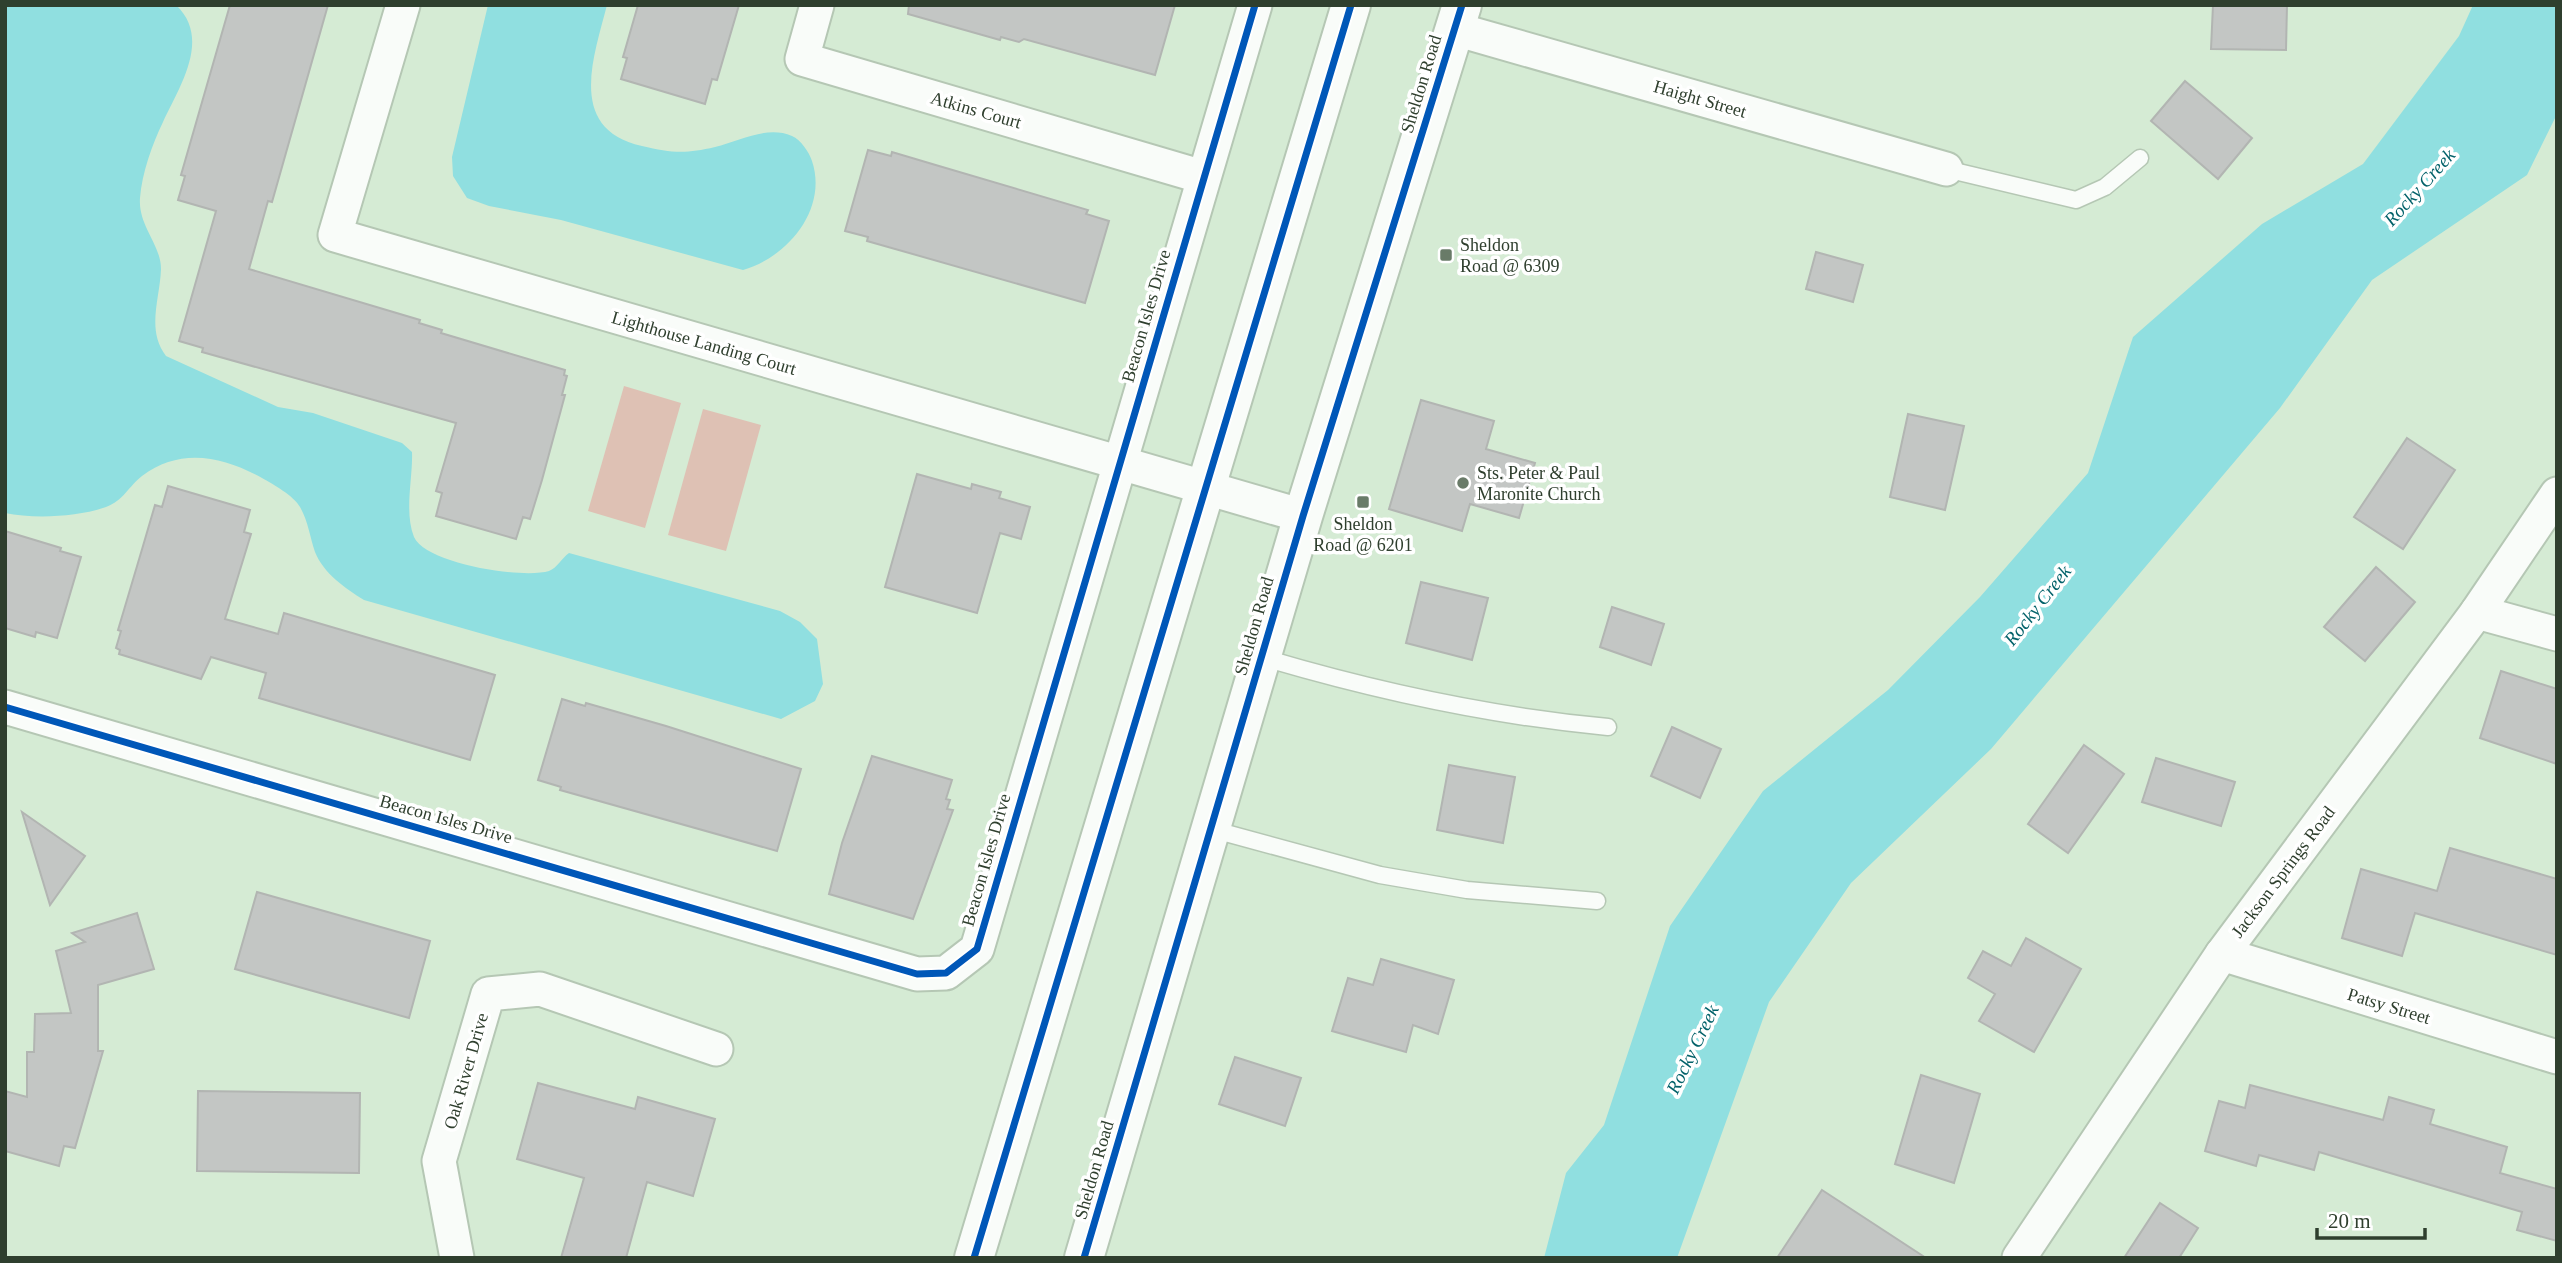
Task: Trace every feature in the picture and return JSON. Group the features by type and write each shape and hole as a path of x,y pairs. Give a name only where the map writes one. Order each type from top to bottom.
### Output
{"main road":[{"path":"974,1258 1351,5"},
{"name":"Sheldon Road","path":"1084,1258 1303,516 1459,17"}],"street":[{"name":"Lighthouse Landing Court","path":"403,5 335,236 1303,516"},
{"name":"Atkins Court","path":"817,5 802,60 1203,177"},
{"name":"Beacon Isles Drive","path":"5,706 917,974 946,973 977,949 1255,5"},
{"name":"Haight Street","path":"1459,17 1946,169"},
{"name":"Jackson Springs Road","path":"2019,1258 2222,954 2477,612 2557,495"},
{"path":"2477,612 2557,634"},
{"name":"Patsy Street","path":"2222,954 2557,1057"},
{"name":"Oak River Drive","path":"457,1258 439,1161 488,994 540,989 716,1049"}],"lane":[{"path":"1946,169 2076,200 2105,187 2140,158"},
{"path":"1261,657 1363,687 1541,720 1608,727"},
{"path":"1211,829 1380,875 1467,890 1597,901"}],"shaded area":[{"path":"624,386 681,403 645,528 588,511"},
{"path":"703,409 761,425 726,551 668,535"}],"water":[{"path":"5,5 176,5 186,18 192,48 189,63 151,150 140,198 142,217 160,260 155,325 160,346 166,356 278,407 313,413 402,443 412,452 409,506 414,537 422,547 436,555 498,571 536,573 552,570 569,553 780,611 800,622 817,639 823,684 815,701 781,719 364,600 329,574 319,560 303,512 293,499 247,470 217,460 186,458 156,467 137,480 117,501 95,510 56,516 5,513"},
{"path":"488,5 607,5 596,47 591,89 594,108 603,124 618,137 642,146 678,152 715,147 763,133 783,133 795,138 809,154 815,179 809,213 800,229 775,254 760,264 743,270 561,220 489,206 467,198 453,176 452,157"},
{"name":"Rocky Creek","path":"2473,5 2557,5 2557,114 2527,175 2372,280 2280,408 1991,749 1851,883 1769,1002 1677,1258 1544,1258 1566,1173 1604,1125 1670,926 1763,791 1888,690 1980,597 2088,473 2133,337 2262,224 2363,164 2459,36"}],"building":[{"path":"230,5 328,5 272,202 268,201 249,269 420,320 419,323 442,330 441,333 565,370 564,375 567,376 562,395 565,395 542,480 530,519 523,517 516,539 436,516 442,493 436,491 456,423 202,352 203,348 179,341 216,211 178,200 185,176 181,175"},
{"path":"638,5 739,5 717,80 712,79 705,104 621,79 627,58 623,57"},
{"path":"909,5 1175,5 1155,75 1024,39 1019,42 1001,37 1000,40 908,14"},
{"path":"2213,5 2287,5 2286,50 2211,49"},
{"path":"2185,81 2252,138 2218,179 2151,121"},
{"path":"868,150 891,156 892,152 1088,210 1086,214 1109,221 1085,303 867,241 868,237 845,231"},
{"path":"1816,252 1863,265 1853,302 1806,289"},
{"name":"Sts. Peter & Paul Maronite Church","path":"1421,400 1494,421 1486,449 1535,463 1519,518 1470,504 1462,531 1389,509"},
{"path":"1908,414 1964,426 1945,510 1890,497"},
{"path":"2407,438 2455,470 2403,549 2354,517"},
{"path":"917,474 971,489 972,484 1001,492 999,498 1030,507 1021,539 1000,533 977,613 885,587"},
{"path":"168,486 250,510 244,532 251,534 225,619 278,634 284,613 495,675 470,760 259,698 266,673 211,657 201,679 119,654 120,650 116,648 121,631 118,630 155,505 162,507"},
{"path":"5,531 81,557 57,638 36,632 35,637 5,628"},
{"path":"2376,567 2415,602 2365,661 2324,627"},
{"path":"1421,582 1488,598 1472,660 1406,643"},
{"path":"1612,607 1664,624 1651,665 1600,647"},
{"path":"2501,671 2557,689 2557,764 2480,738"},
{"path":"562,699 585,706 586,703 666,726 801,769 777,851 560,790 561,787 538,780"},
{"path":"1672,727 1721,749 1700,798 1651,776"},
{"path":"2084,745 2124,774 2068,853 2028,824"},
{"path":"872,756 952,780 946,799 950,800 947,809 953,810 913,919 829,894 842,843"},
{"path":"2156,758 2235,782 2221,826 2142,802"},
{"path":"1449,765 1515,777 1503,843 1437,830"},
{"path":"22,812 85,856 50,905"},
{"path":"2450,848 2557,879 2557,955 2415,913 2402,956 2342,938 2361,869 2437,891"},
{"path":"257,892 430,941 409,1018 235,969"},
{"path":"137,913 154,969 98,985 98,1051 103,1051 75,1148 64,1146 59,1166 5,1151 5,1091 27,1097 27,1052 34,1052 35,1014 71,1013 56,951 85,942 72,933"},
{"path":"2026,938 2081,969 2034,1052 1979,1021 1995,994 1968,978 1983,951 2011,966"},
{"path":"1381,959 1454,980 1438,1034 1413,1025 1406,1052 1332,1031 1348,978 1373,985"},
{"path":"1235,1057 1301,1078 1285,1126 1219,1104"},
{"path":"1921,1075 1980,1094 1954,1183 1895,1164"},
{"path":"538,1083 635,1109 638,1097 715,1119 693,1196 647,1182 626,1258 561,1258 584,1178 517,1159"},
{"path":"2250,1085 2383,1120 2389,1097 2434,1110 2430,1124 2507,1147 2500,1173 2557,1189 2557,1241 2517,1230 2522,1212 2319,1152 2314,1170 2259,1155 2256,1166 2205,1151 2219,1101 2245,1108"},
{"path":"198,1091 360,1093 359,1173 197,1171"},
{"path":"1822,1190 1926,1258 1777,1258"},
{"path":"2160,1203 2198,1228 2179,1258 2124,1258"}],"cycle path":[{"path":"5,707 917,974 946,973 977,949 1255,5"},
{"path":"974,1258 1351,5"},
{"path":"1084,1258 1303,516 1462,5"}],"place":[{"name":"Sheldon Road @ 6309","path":"1446,255"},
{"name":"Sts. Peter & Paul Maronite Church","path":"1463,483"},
{"name":"Sheldon Road @ 6201","path":"1363,502"}]}
